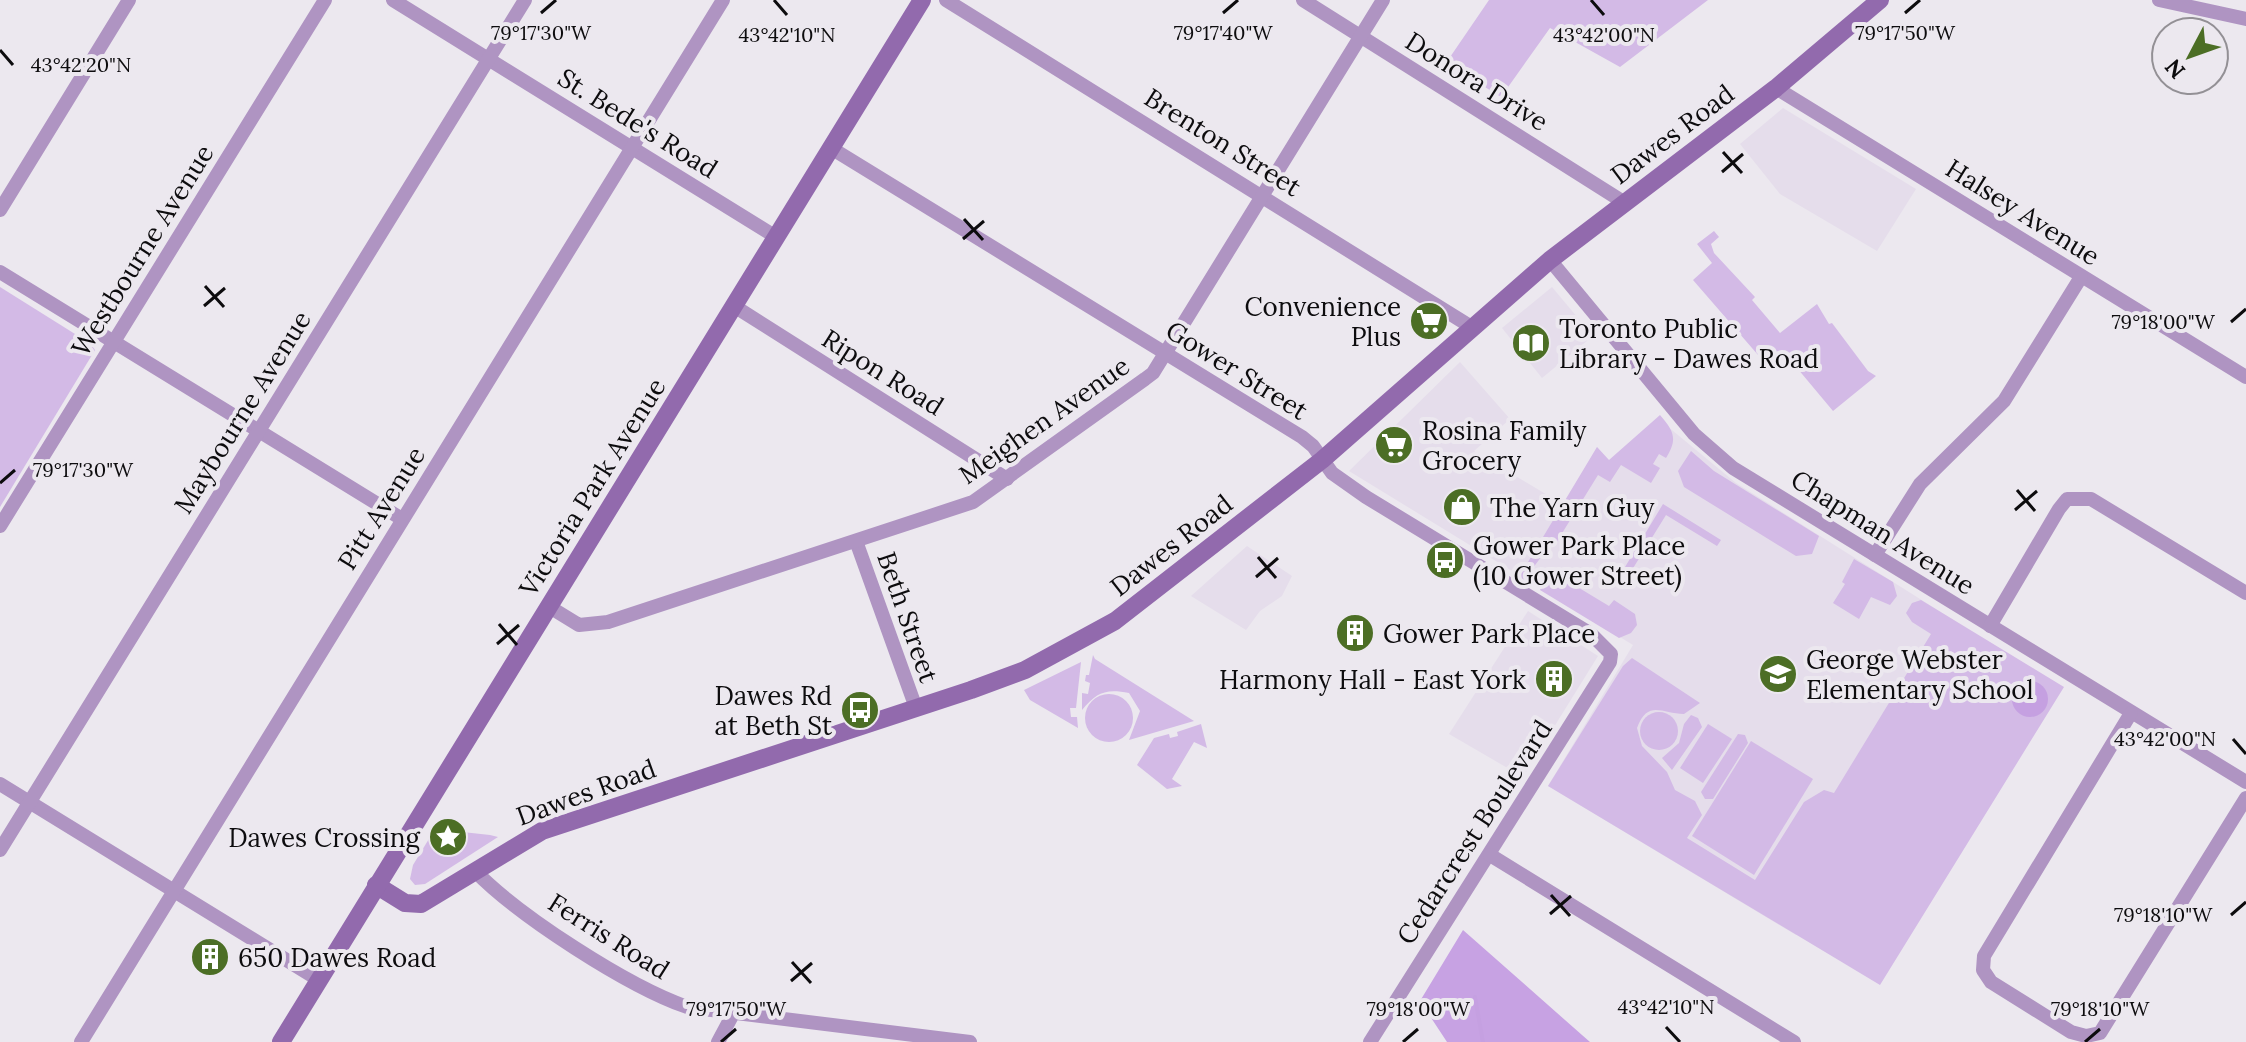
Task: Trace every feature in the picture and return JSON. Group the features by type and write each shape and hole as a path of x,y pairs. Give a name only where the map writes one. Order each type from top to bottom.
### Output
{"street":[{"path":"0,210 129,0"},
{"name":"Westbourne Avenue","path":"0,526 325,0"},
{"name":"St. Bede's Road","path":"393,0 776,237"},
{"name":"Maybourne Avenue","path":"0,850 525,0"},
{"name":"Pitt Avenue","path":"81,1042 723,0"},
{"name":"Victoria Park Avenue","path":"281,1042 922,0"},
{"name":"Brenton Street","path":"946,0 1473,328"},
{"name":"Donora Drive","path":"1303,0 1625,203"},
{"name":"Meighen Avenue","path":"548,606 579,625 608,622 973,502 1007,479 1153,373 1383,0"},
{"name":"Dawes Road","path":"376,885 405,903 419,905 542,831 1025,670 1091,637 1322,460 1550,260 1776,88 1880,0"},
{"path":"2159,0 2246,19"},
{"name":"Halsey Avenue","path":"1776,88 2246,377"},
{"name":"Gower Street","path":"831,148 1302,437 1332,473 1366,497 1527,594 1606,647"},
{"name":"Chapman Avenue","path":"1550,260 1713,453 1733,468 2131,713 2245,779"},
{"path":"0,272 402,519"},
{"path":"1875,555 1920,484 2004,401 2081,277"},
{"name":"Ripon Road","path":"734,306 1007,479"},
{"path":"1990,626 2059,509 2067,499 2082,497 2109,509 2246,593"},
{"name":"Beth Street","path":"856,541 916,708"},
{"name":"Cedarcrest Boulevard","path":"1370,1042 1610,662 1611,654 1606,647"},
{"path":"2131,713 1984,956 1983,970 1991,982 2071,1032 2086,1036 2100,1033 2246,798"},
{"path":"0,784 319,980"},
{"path":"1490,855 1776,1037 1794,1042"},
{"name":"Ferris Road","path":"475,871 501,897 644,989 687,1007 872,1036 970,1042"},
{"path":"718,1042 733,1014"}],"shaded area":[{"path":"1489,0 1708,0 1620,67 1550,28 1501,97 1446,63"},
{"path":"1783,108 1916,189 1877,251 1780,194 1740,144"},
{"path":"1714,231 1719,237 1711,244 1714,253 1755,297 1752,300 1780,333 1817,304 1829,324 1832,323 1868,371 1876,376 1833,411 1782,350 1765,363 1693,280 1712,263 1697,244"},
{"path":"0,287 91,344 95,350 0,507"},
{"path":"1552,287 1593,336 1542,378 1502,328"},
{"name":"George Webster Elementary School","path":"1460,362 1510,419 1474,451 1564,505 1597,447 1611,463 1661,421 1736,483 1955,621 1796,935 1548,786 1633,645 1349,471"},
{"path":"1660,415 1669,426 1673,440 1666,458 1659,454 1653,464 1660,468 1651,483 1621,465 1610,482 1598,475 1556,543 1553,541 1524,580 1519,577 1597,447 1609,460"},
{"path":"1691,451 1714,471 1819,536 1812,554 1796,556 1684,487 1678,471"},
{"path":"1663,504 1721,540 1717,546 1666,515 1622,586 1616,582"},
{"path":"1247,546 1292,576 1282,596 1260,611 1246,630 1191,596"},
{"path":"1854,559 1893,582 1897,596 1890,605 1871,597 1859,619 1833,603 1845,584 1842,582"},
{"path":"1551,571 1609,606 1614,600 1635,614 1637,625 1631,633 1619,638 1540,590 1547,572"},
{"path":"1921,600 2064,687 1880,985 1548,786 1623,666 1632,658 1700,703 1684,714 1651,711 1641,719 1637,728 1642,746 1667,772 1675,790 1695,801 1702,815 1687,838 1755,880 1804,802 1824,790 1834,793 1931,634 1912,622 1906,613 1912,603"},
{"path":"1528,611 1598,656 1523,777 1449,734"},
{"path":"1093,655 1194,721 1129,740 1140,711 1129,693 1102,693 1082,710 1082,693 1088,694 1090,683 1085,681"},
{"path":"1081,662 1076,708 1070,708 1071,717 1077,717 1078,728 1030,700 1024,690"},
{"path":"2030,681 2043,686 2048,699 2043,712 2030,717 2017,712 2012,699 2017,686"},
{"path":"1109,694 1126,701 1133,718 1126,735 1109,742 1092,735 1085,718 1092,701"},
{"path":"1659,712 1672,718 1678,731 1672,744 1659,750 1646,744 1640,731 1646,718"},
{"path":"1691,715 1698,718 1702,727 1672,770 1662,758 1679,743 1684,724"},
{"path":"1201,724 1207,748 1194,742 1172,779 1182,786 1167,789 1137,765 1154,738 1169,734 1170,738 1178,736 1177,732"},
{"path":"1708,724 1732,739 1703,783 1680,768"},
{"path":"1738,734 1745,735 1748,743 1713,799 1705,799 1701,792"},
{"path":"1751,741 1813,779 1754,875 1692,836"},
{"path":"435,829 498,837 425,884 415,885 410,879 413,865"},
{"path":"1463,930 1590,1042 1447,1042 1420,1001"}],"waterway":[{"path":"1475,997 1483,1042"}],"place":[{"name":"Convenience Plus","path":"1429,321"},
{"name":"Toronto Public Library - Dawes Road","path":"1531,343"},
{"name":"Rosina Family Grocery","path":"1394,445"},
{"name":"The Yarn Guy","path":"1462,507"},
{"name":"Gower Park Place (10 Gower Street)","path":"1445,560"},
{"name":"Gower Park Place","path":"1355,633"},
{"name":"George Webster Elementary School","path":"1778,674"},
{"name":"Harmony Hall - East York","path":"1554,679"},
{"name":"Dawes Rd at Beth St","path":"860,710"},
{"name":"Dawes Crossing","path":"448,837"},
{"name":"650 Dawes Road","path":"210,957"}]}
